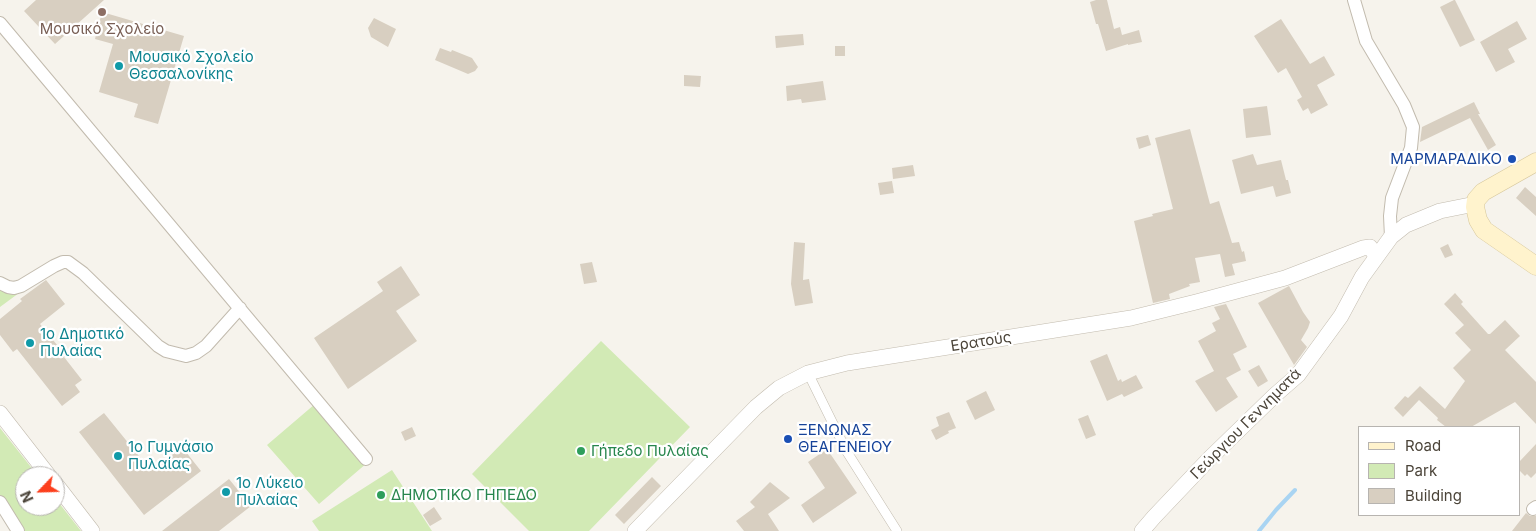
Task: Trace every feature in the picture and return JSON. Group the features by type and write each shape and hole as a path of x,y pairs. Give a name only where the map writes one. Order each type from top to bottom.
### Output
{"main road":[{"path":"1536,162 1483,192 1476,204 1476,214 1484,230 1536,266"}],"street":[{"path":"1354,0 1366,41 1404,106 1413,126 1411,148 1392,198 1390,216 1391,237"},
{"path":"0,23 366,459"},
{"name":"Γεώργιου Γεννηματά","path":"1142,531 1209,459 1298,375 1341,316 1362,276 1391,237 1406,225 1440,211 1476,204"},
{"name":"Ερατούς","path":"635,531 756,407 779,388 808,373 847,363 1131,318 1285,278 1363,248 1370,247 1376,256"},
{"path":"0,284 8,288 21,286 54,266 62,262 68,262 83,273 158,346 166,351 186,356 196,353 206,346 240,308"},
{"path":"808,373 847,452 897,531"},
{"path":"0,413 41,466"},
{"path":"65,496 92,531"},
{"path":"0,502 18,531"}],"green space":[{"path":"0,285 23,290 0,307"},
{"name":"Γήπεδο Πυλαίας","path":"601,341 690,427 589,531 529,531 472,474"},
{"path":"315,404 367,463 319,504 267,445"},
{"path":"0,428 30,466 15,466 15,516 65,516 65,511 81,531 21,531 0,496"},
{"name":"ΔΗΜΟΤΙΚΟ ΓΗΠΕΔΟ","path":"392,470 432,531 319,531 312,521"}],"building":[{"path":"36,0 104,0 55,44 24,11"},
{"path":"1107,0 1114,29 1120,27 1122,35 1139,30 1142,42 1106,51 1090,2"},
{"path":"1454,0 1475,40 1460,47 1440,7"},
{"name":"Μουσικό Σχολείο Θεσσαλονίκης","path":"102,12 184,36 158,124 134,117 138,104 99,92 113,44 95,39"},
{"path":"374,18 396,29 388,47 371,37 368,28"},
{"path":"1281,19 1310,64 1324,56 1335,75 1317,85 1328,105 1311,114 1308,108 1303,111 1297,100 1302,97 1286,68 1278,73 1254,36"},
{"path":"1517,21 1527,39 1508,49 1515,62 1496,72 1480,42"},
{"path":"803,34 804,45 776,48 775,36"},
{"path":"835,46 845,46 845,56 835,56"},
{"path":"440,48 451,52 452,50 472,58 478,67 475,71 468,74 435,60"},
{"path":"684,75 701,76 700,87 684,86"},
{"path":"823,81 826,100 802,103 801,99 787,101 786,86"},
{"path":"1474,102 1480,114 1478,114 1496,145 1488,150 1470,118 1420,142 1422,127"},
{"path":"1267,106 1271,135 1246,138 1243,109"},
{"path":"1190,129 1210,204 1219,201 1232,243 1239,242 1242,252 1244,251 1246,261 1232,264 1235,275 1225,277 1220,254 1195,258 1200,282 1189,284 1190,286 1169,294 1170,299 1153,303 1134,221 1173,209 1155,138"},
{"path":"1148,135 1151,145 1139,149 1136,138"},
{"path":"1253,154 1257,165 1281,160 1291,193 1276,197 1273,186 1241,194 1232,160"},
{"path":"913,165 915,176 893,179 892,168"},
{"path":"892,181 894,193 880,195 878,183"},
{"path":"1525,187 1536,197 1536,216 1516,198"},
{"path":"794,242 805,243 803,280 809,279 813,303 795,306 791,284"},
{"path":"1448,244 1453,255 1445,258 1440,248"},
{"path":"592,262 597,282 584,284 580,264"},
{"path":"401,266 420,295 396,311 417,341 348,389 314,338 383,291 377,282"},
{"name":"1ο Δημοτικό Πυλαίας","path":"46,280 65,304 40,324 66,356 64,357 82,380 75,385 80,392 62,406 17,349 13,352 0,335 0,319 22,301 20,299"},
{"path":"1289,286 1310,322 1301,340 1307,347 1294,365 1258,303"},
{"path":"1455,293 1463,302 1461,304 1488,334 1505,320 1520,336 1505,350 1536,382 1536,424 1515,402 1473,426 1445,426 1419,400 1403,417 1394,408 1405,396 1408,398 1420,386 1445,409 1465,381 1453,368 1471,350 1455,333 1464,325 1444,304"},
{"path":"1226,304 1247,347 1233,354 1241,370 1226,378 1238,397 1216,412 1195,381 1214,371 1198,341 1216,331 1212,323 1220,319 1214,307"},
{"path":"1107,354 1118,381 1121,379 1122,382 1136,375 1143,388 1124,397 1122,394 1107,401 1090,361"},
{"path":"1259,365 1268,381 1258,387 1248,371"},
{"path":"986,391 995,410 975,420 966,401"},
{"path":"949,412 956,428 948,431 949,433 936,440 931,430 939,426 936,417"},
{"name":"1ο Γυμνάσιο Πυλαίας","path":"104,413 151,471 182,447 201,471 144,515 79,432"},
{"path":"1088,415 1096,435 1086,439 1078,419"},
{"path":"412,427 416,436 405,441 401,432"},
{"path":"1536,444 1536,473 1531,478 1521,472 1521,460"},
{"path":"827,449 857,493 813,523 801,505 825,488 808,462"},
{"path":"652,477 661,486 624,524 615,515"},
{"name":"1ο Λύκειο Πυλαίας","path":"229,479 251,506 219,531 162,531"},
{"path":"770,482 790,498 768,514 779,531 744,531 736,521 755,507 750,502"},
{"path":"434,507 442,519 430,526 423,515"},
{"path":"1526,513 1530,516 1536,516 1536,531 1512,531"}],"waterway":[{"path":"1259,531 1295,490"}],"place":[{"name":"Μουσικό Σχολείο","path":"102,12"},
{"name":"Μουσικό Σχολείο Θεσσαλονίκης","path":"119,66"},
{"name":"ΜΑΡΜΑΡΑΔΙΚΟ","path":"1512,159"},
{"name":"1ο Δημοτικό Πυλαίας","path":"30,343"},
{"name":"ΞΕΝΩΝΑΣ ΘΕΑΓΕΝΕΙΟΥ","path":"788,439"},
{"name":"Γήπεδο Πυλαίας","path":"581,451"},
{"name":"1ο Γυμνάσιο Πυλαίας","path":"118,456"},
{"name":"1ο Λύκειο Πυλαίας","path":"226,492"},
{"name":"ΔΗΜΟΤΙΚΟ ΓΗΠΕΔΟ","path":"381,495"}]}
